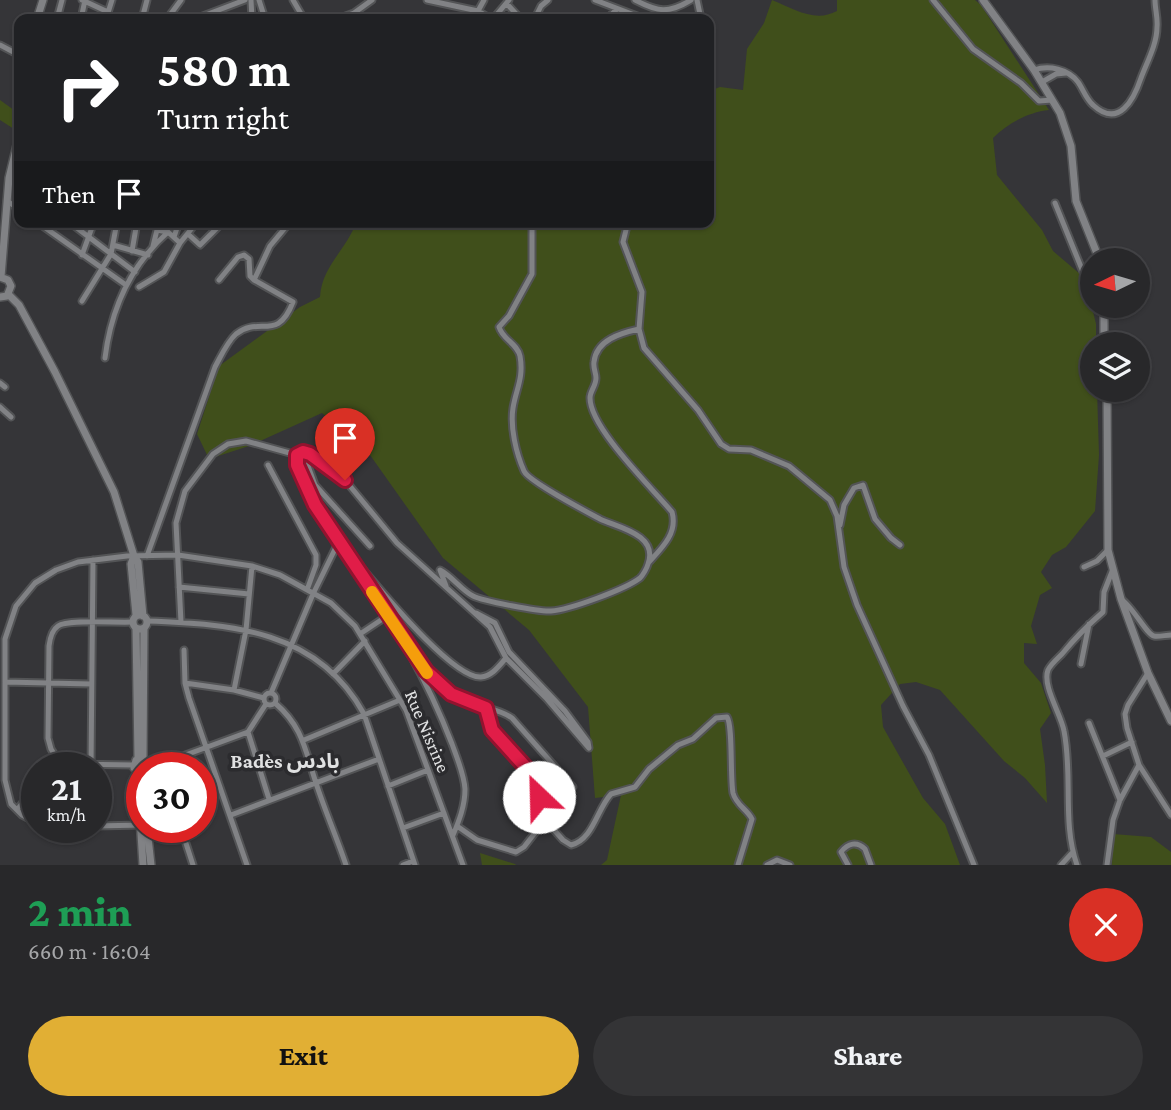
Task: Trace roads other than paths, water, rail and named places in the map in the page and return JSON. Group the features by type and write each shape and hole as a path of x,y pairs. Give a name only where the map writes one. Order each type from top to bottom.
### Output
{"street":[{"path":"172,0 180,1"},
{"path":"208,14 245,0"},
{"path":"351,14 372,0"},
{"path":"427,0 453,1 483,14"},
{"path":"478,11 484,0"},
{"path":"537,14 548,0"},
{"path":"635,0 652,9 663,10 679,7 691,0"},
{"path":"933,0 973,48 1021,83 1039,101 1052,100"},
{"path":"983,0 1042,82 1066,127 1071,146 1076,201 1095,248"},
{"path":"1034,70 1054,68 1074,78 1090,102 1101,110 1112,112 1126,108 1135,96 1156,37 1154,0"},
{"path":"84,1 104,14"},
{"path":"598,1 631,14"},
{"path":"612,14 617,9"},
{"path":"1042,82 1056,74 1066,74"},
{"path":"0,298 11,289 10,283 1,277 9,178 14,163"},
{"path":"9,178 14,182"},
{"path":"8,201 14,205"},
{"path":"1055,203 1080,264"},
{"path":"45,228 126,285"},
{"path":"77,228 135,272"},
{"path":"82,255 92,228"},
{"path":"82,301 111,254 116,228"},
{"path":"132,251 137,228"},
{"path":"105,358 113,316 126,285 153,246 158,228"},
{"path":"161,228 180,243"},
{"path":"153,246 171,234 175,228"},
{"path":"139,287 164,272 180,243 192,228"},
{"path":"188,234 201,245 217,228"},
{"path":"254,280 270,246 285,228"},
{"path":"532,228 532,274 509,316 499,327 503,336 517,347 520,359 520,389 512,410 514,440 524,472 542,486 602,520 632,531 641,538 647,549 649,562"},
{"path":"627,228 624,242 642,292 639,329 644,348 698,410 721,444 729,449 751,450 789,466 830,500 837,516 844,567 857,606 929,755 974,865"},
{"path":"113,245 148,255"},
{"path":"147,556 212,375 227,345 236,334 249,328 277,325 284,321 293,302 254,280 250,276 249,259 244,255 238,257 219,280"},
{"path":"8,294 19,305 55,372 114,492 134,556 131,564 140,622 141,752"},
{"path":"447,589 440,570 475,597 549,612 569,610 642,577 649,562 665,545 674,526 672,512 611,443 593,412 590,396 595,385 594,360 597,353 617,334 639,329"},
{"path":"1107,402 1108,550 1121,599 1148,673 1171,721"},
{"path":"0,407 11,417"},
{"path":"181,622 176,523 185,491 213,454 228,444 246,441 310,454 345,480 397,543 494,632 506,658 547,699 589,748 588,742 565,711 509,652 495,623 476,613"},
{"path":"300,454 297,465 315,505 426,671 443,689 504,713 515,721 573,787"},
{"path":"300,454 315,485 370,547"},
{"path":"195,752 248,732 267,694 271,693 293,645 310,592 316,555 268,465"},
{"path":"839,528 844,505 854,488 863,485 875,519 900,545"},
{"path":"310,592 339,541"},
{"path":"345,549 414,626 459,669 473,676 484,677 492,673 506,658"},
{"path":"1084,567 1097,561 1108,550"},
{"name":"Rue Nisrine","path":"17,810 9,797 5,780 5,682 7,629 23,596 35,583 56,570 78,562 178,555 252,566 280,575 331,603 360,634 400,700 463,865"},
{"path":"91,752 93,560"},
{"path":"234,690 246,630 252,566"},
{"path":"1077,865 1069,829 1070,786 1065,736 1046,684 1046,677 1051,665 1075,636 1104,609 1104,592 1113,569"},
{"path":"179,587 249,594"},
{"path":"1121,599 1136,613 1149,634 1171,635"},
{"path":"360,634 387,616"},
{"path":"53,752 48,738 49,646 55,629 69,622 212,624 246,630 293,645 318,660 333,674 350,692 363,714 414,863 403,865"},
{"path":"1081,664 1090,624"},
{"path":"399,633 446,728 460,768 465,790 453,835"},
{"path":"333,674 365,641"},
{"path":"184,650 185,683 247,865"},
{"path":"1148,673 1126,709 1126,720 1139,765 1171,815"},
{"path":"5,682 91,684"},
{"path":"185,683 234,690 275,703 293,721 304,740 346,865"},
{"path":"271,693 275,696 275,703"},
{"path":"304,740 400,700"},
{"path":"486,708 492,730 530,772 545,820 568,844 578,843 611,794 635,787 649,769 678,745 693,738 716,718 725,716 731,722 729,738 733,793 752,819 738,865"},
{"path":"1089,723 1120,800"},
{"path":"248,732 269,799"},
{"path":"1103,756 1132,742"},
{"path":"230,815 379,759"},
{"path":"1107,865 1111,829 1120,800 1139,765"},
{"path":"388,786 428,771"},
{"path":"21,805 17,810 21,813"},
{"path":"402,828 444,813"},
{"path":"457,826 477,840 516,852 545,820"},
{"path":"143,843 143,865"},
{"path":"146,843 151,865"},
{"path":"186,843 193,865"},
{"path":"848,865 841,852 854,844 865,849 871,865"},
{"path":"1061,865 1073,852"},
{"path":"767,865 782,860 790,865"}],"district":[{"name":"Badès بادس","path":"285,761"}]}
